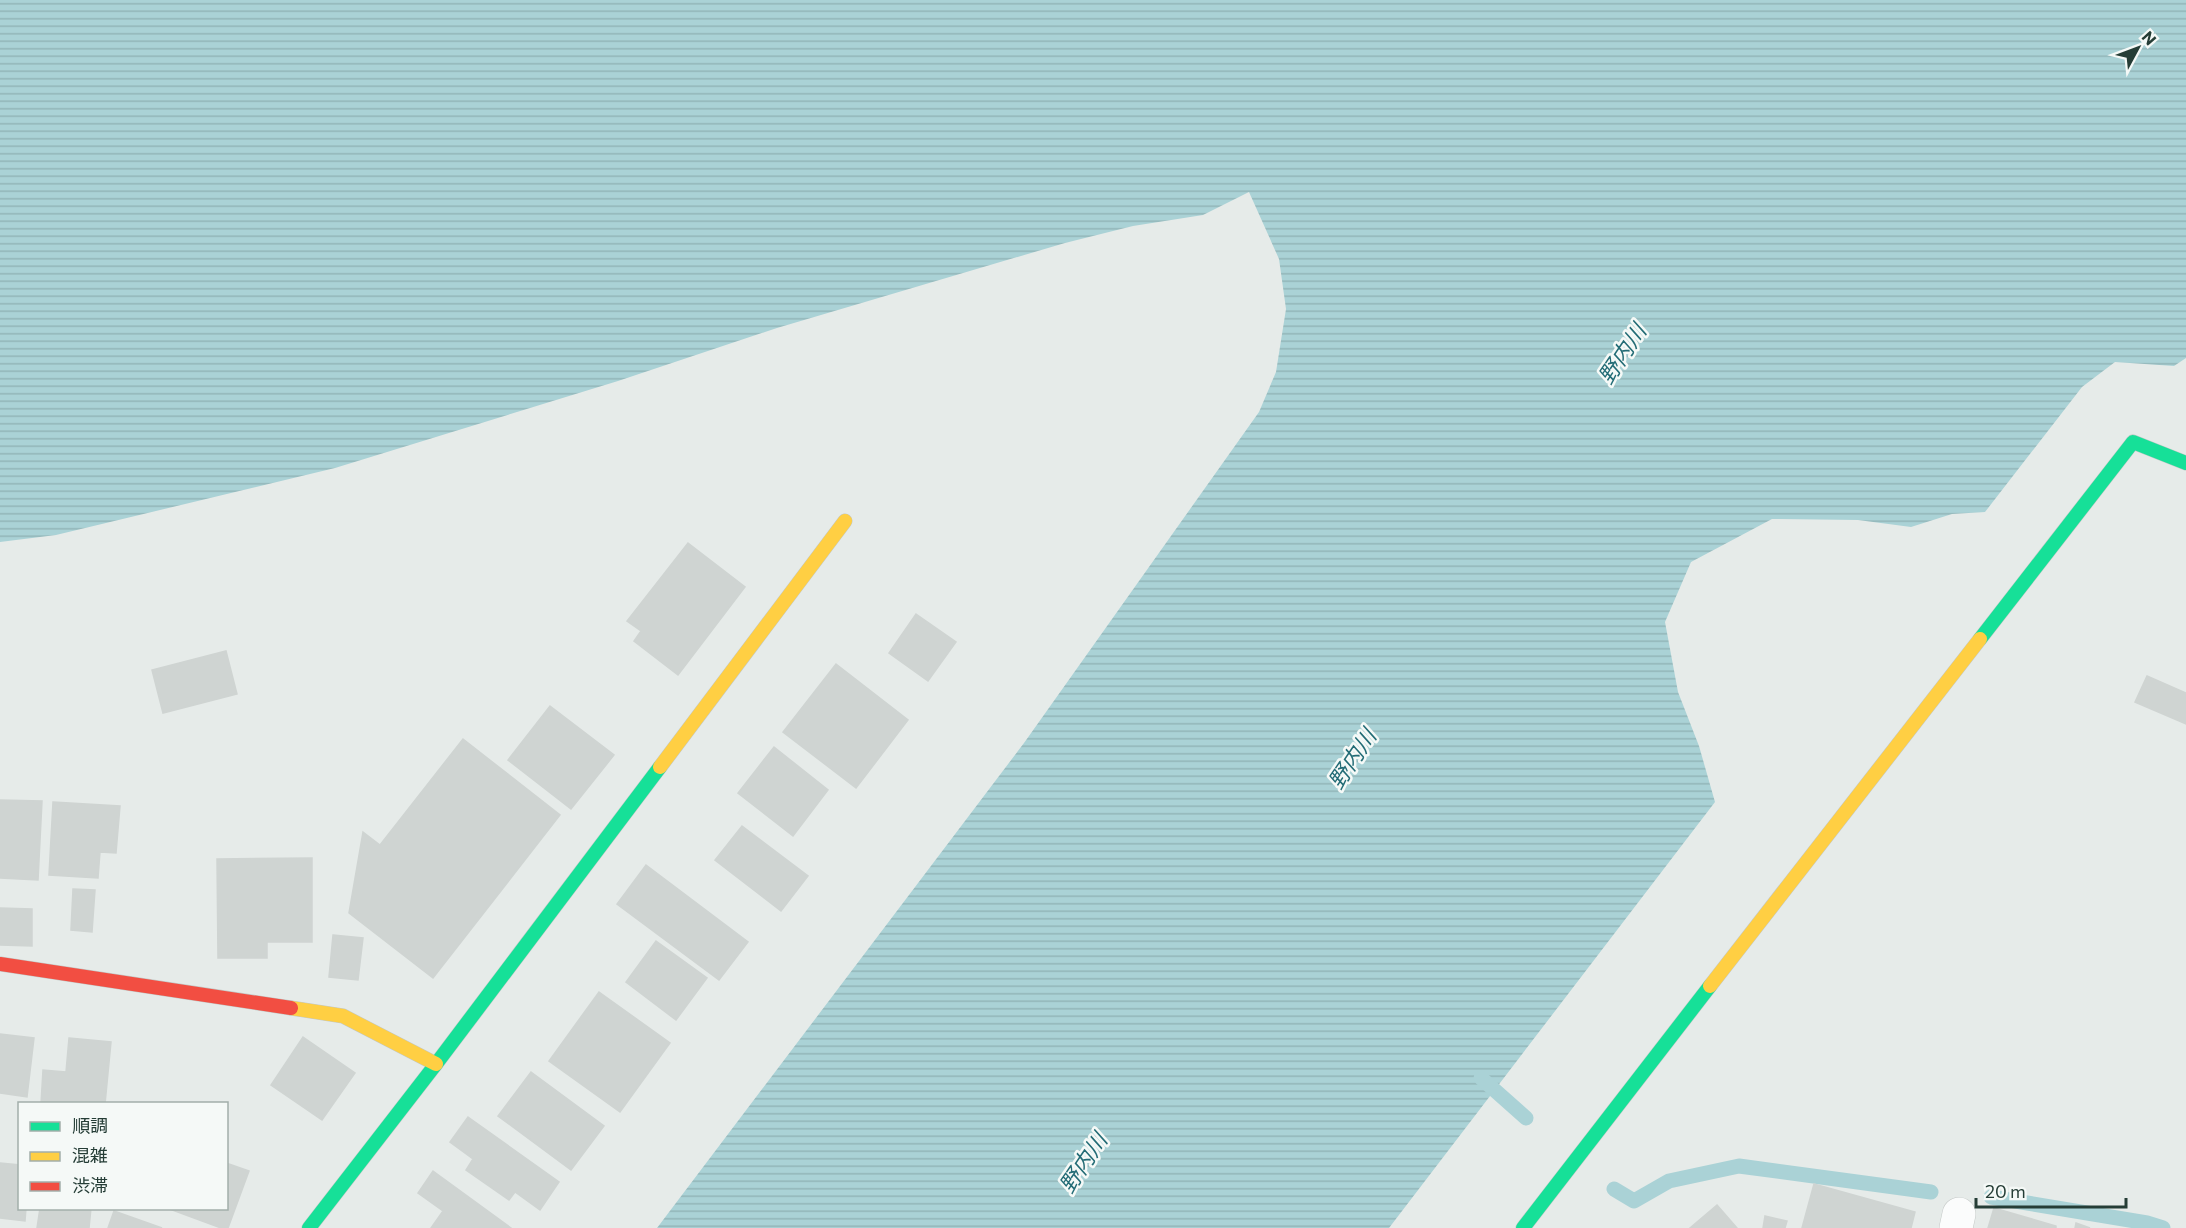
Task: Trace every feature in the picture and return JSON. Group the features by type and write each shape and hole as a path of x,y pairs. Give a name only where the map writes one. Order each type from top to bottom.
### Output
{"street":[{"path":"1523,1228 2133,442 2186,463"},
{"path":"309,1228 436,1064 845,521"},
{"path":"0,964 343,1016 436,1064"}],"water":[{"name":"野内川","path":"0,0 2186,0 2186,358 2174,366 2115,362 2082,387 1985,512 1952,514 1911,527 1858,520 1772,519 1691,562 1665,622 1678,692 1699,746 1715,802 1389,1228 657,1228 1024,743 1259,412 1276,372 1286,309 1279,259 1249,192 1203,215 1133,226 1065,243 777,328 618,381 335,468 56,535 0,542"}],"building":[{"path":"688,543 745,587 678,675 634,641 641,631 627,621"},
{"path":"916,614 956,642 928,681 889,653"},
{"path":"226,651 237,694 163,713 152,670"},
{"path":"836,664 908,720 856,788 783,732"},
{"path":"2147,676 2186,693 2186,724 2135,702"},
{"path":"550,706 614,755 571,809 508,760"},
{"path":"463,739 560,815 433,978 349,913 363,832 380,845"},
{"path":"774,747 828,790 793,836 738,793"},
{"path":"0,800 42,801 38,880 0,878"},
{"path":"53,802 120,806 116,853 100,852 98,878 49,875"},
{"path":"742,826 808,876 781,911 715,860"},
{"path":"312,858 312,942 267,942 267,958 218,958 217,859"},
{"path":"646,865 748,942 719,980 617,904"},
{"path":"73,889 95,890 92,932 71,930"},
{"path":"0,908 32,909 32,946 0,945"},
{"path":"333,935 363,938 358,980 329,977"},
{"path":"656,941 707,978 676,1020 626,982"},
{"path":"599,992 670,1043 620,1112 549,1061"},
{"path":"0,1034 34,1038 27,1097 0,1093"},
{"path":"303,1037 355,1073 322,1120 271,1085"},
{"path":"69,1038 111,1042 105,1102 41,1102 43,1070 66,1072"},
{"path":"531,1072 604,1126 571,1170 498,1116"},
{"path":"468,1117 559,1182 540,1210 515,1192 509,1200 466,1170 473,1159 450,1142"},
{"path":"0,1163 18,1165 18,1210 26,1210 25,1221 0,1218"},
{"path":"228,1164 249,1171 228,1228 221,1228 172,1210 228,1210"},
{"path":"433,1171 511,1228 431,1228 443,1211 418,1193"},
{"path":"1814,1184 1915,1212 1911,1228 1802,1228"},
{"path":"1717,1205 1737,1228 1690,1228"},
{"path":"1994,1208 2056,1226 2056,1228 1988,1228"},
{"path":"40,1210 91,1210 89,1228 37,1228"},
{"path":"114,1211 162,1228 108,1228"},
{"path":"1765,1216 1787,1221 1785,1228 1763,1228"},
{"path":"2076,1223 2090,1228 2075,1228"}],"waterway":[{"path":"1481,1078 1526,1118"},
{"path":"1614,1189 1634,1201 1669,1181 1739,1166 1931,1192"},
{"path":"1991,1197 2147,1223 2163,1228"}],"traffic: fast":[{"path":"1980,639 2133,442 2186,463"},
{"path":"309,1228 660,767"},
{"path":"1523,1228 1710,986"}],"traffic: slow":[{"path":"660,767 845,521"},
{"path":"1710,986 1980,639"},
{"path":"291,1008 343,1016 436,1064"}],"traffic: jam":[{"path":"0,964 291,1008"}]}
